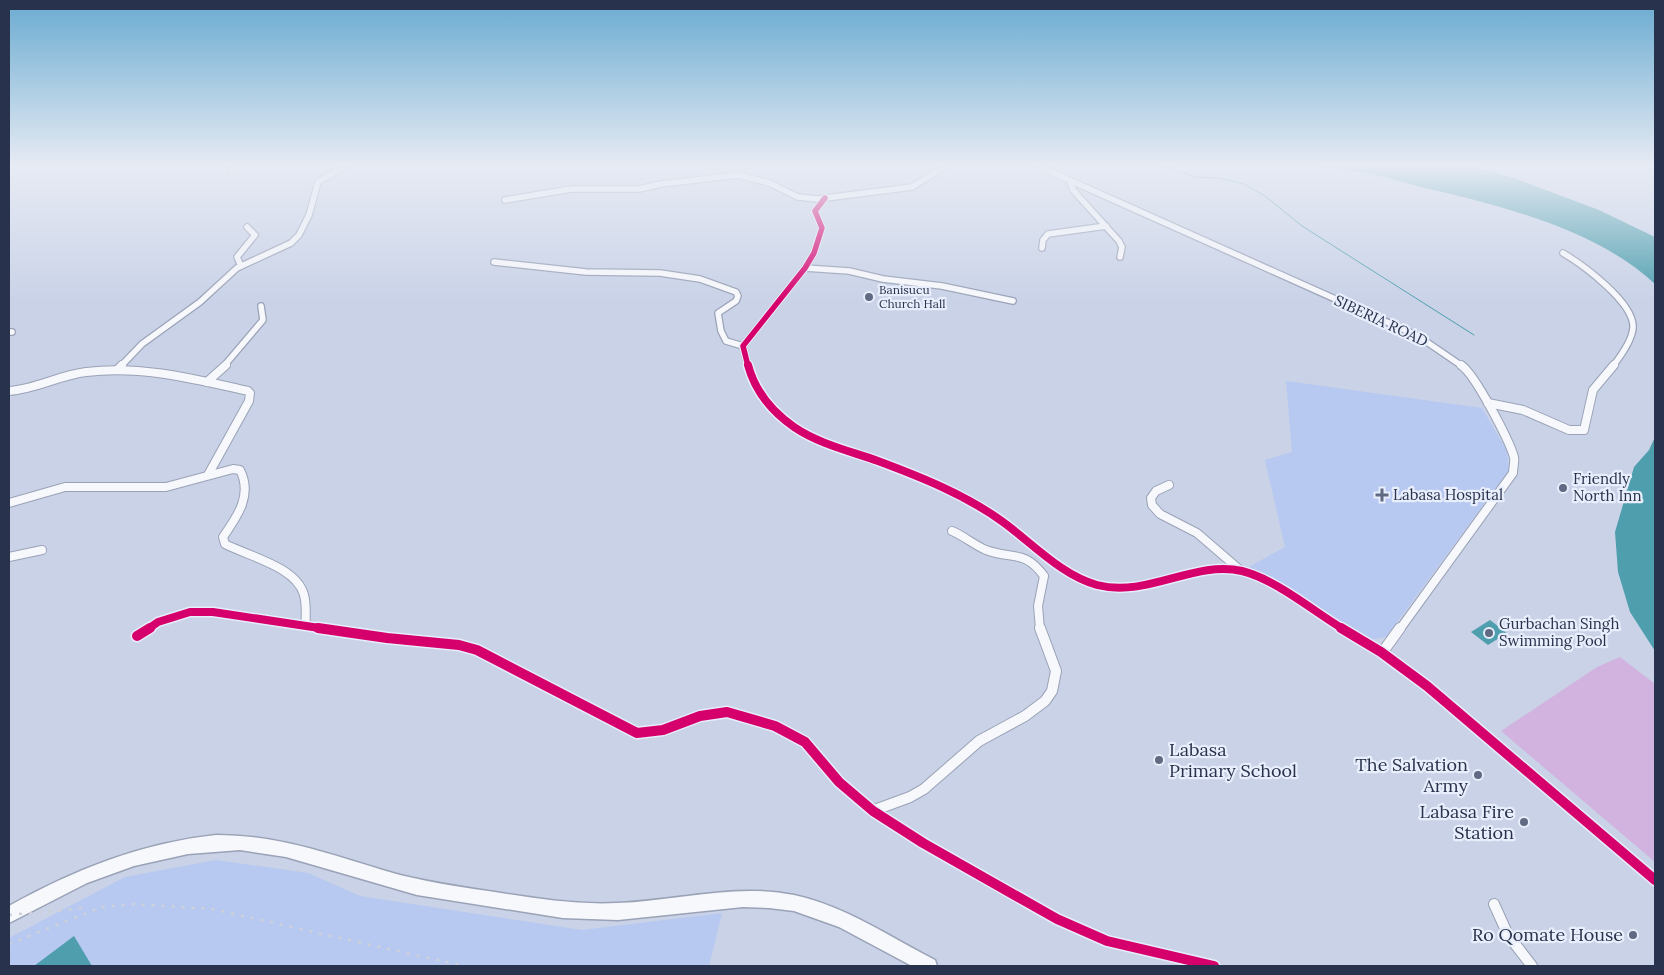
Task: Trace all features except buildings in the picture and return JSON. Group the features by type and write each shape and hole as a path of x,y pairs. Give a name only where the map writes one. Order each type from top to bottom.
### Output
{"main road":[{"path":"9,915 16,907 87,874 118,862 196,845 241,842 296,850 400,883 533,906 593,912 627,911 736,898 769,899 798,904 830,916 929,966"}],"street":[{"path":"118,369 142,344 200,302 229,274 241,266 291,243 299,235 308,212"},
{"path":"815,212 822,228 821,236 805,268 743,346 748,376 768,405 786,421 803,432 894,467 960,496 1012,528 1065,568 1093,584 1110,588 1128,589 1204,572 1240,570"},
{"path":"1093,212 1122,247 1120,257"},
{"name":"SIBERIA ROAD","path":"1138,212 1418,336 1464,367 1488,403 1514,458 1513,473 1382,653"},
{"path":"1042,248 1043,240 1048,234 1081,232 1106,226"},
{"path":"241,266 237,257 255,235 247,227"},
{"path":"1488,403 1526,411 1565,429 1584,430 1593,390 1619,358 1633,330 1632,318 1601,280 1589,269 1563,253"},
{"path":"494,262 586,272 660,273 712,282 736,292 738,296 736,301 718,313 721,331 726,341 743,346"},
{"path":"805,268 849,271 883,279 942,286 1013,301"},
{"path":"207,382 234,357 240,345 262,320 264,316 261,306"},
{"path":"9,391 26,390 84,372 118,369 179,375 243,389 250,393 249,401 229,434 208,476"},
{"path":"9,503 65,487 80,485 153,488 179,484 233,468 242,472 242,510 223,537 224,544 255,556 297,580 304,592 306,626"},
{"path":"1169,485 1156,491 1151,498 1152,505 1160,514 1197,533 1240,570 1263,580 1382,653 1453,708 1655,880"},
{"path":"872,811 912,796 936,782 980,740 1038,708 1051,693 1057,676 1051,654 1039,625 1037,605 1044,576 1036,563 1015,554 1001,553 979,547 964,536 952,531"},
{"path":"9,557 42,550"},
{"path":"137,636 158,622 190,612 213,612 477,650 637,733 655,733 688,719 711,713 727,712 744,716 796,735 806,742 837,780 872,811 1025,900 1097,937 1157,955 1214,966"},
{"path":"1494,904 1508,935 1532,966"}],"shaded area":[{"path":"1514,212 1602,212 1655,237 1655,284 1605,248 1577,234"},
{"name":"Labasa Hospital","path":"1286,381 1482,408 1507,451 1509,470 1386,637 1370,640 1249,567 1285,547 1265,460 1292,452"},
{"path":"1655,437 1655,651 1630,612 1618,572 1615,532 1634,467 1649,450"},
{"name":"Gurbachan Singh Swimming Pool","path":"1490,620 1507,633 1488,645 1471,632"},
{"path":"1620,657 1655,684 1655,862 1501,731 1597,667"},
{"path":"216,860 308,873 360,896 582,930 722,913 709,966 9,966 9,938 125,877"},
{"path":"74,936 92,966 34,966"}],"waterway":[{"path":"1284,212 1302,226 1474,335"}],"railway":[{"path":"9,944 102,907 134,904 212,909 464,966"},
{"path":"9,915 87,908"}],"cycle path":[{"path":"815,212 822,228 814,253 805,268 743,346 749,369 757,388 768,405 786,421 818,440 906,472 961,497 988,512 1062,567 1094,584 1126,589 1161,583 1212,570 1228,569 1242,571 1262,579 1373,647 1412,674 1655,880"},
{"path":"137,636 158,622 175,616 190,612 213,612 387,638 459,645 477,650 637,733 651,733 663,730 713,713 727,712 749,717 784,730 805,742 839,782 866,806 889,822 1057,919 1107,941 1147,952 1214,966"}],"place":[{"name":"Banisucu Church Hall","path":"869,297"},
{"name":"Friendly North Inn","path":"1563,488"},
{"name":"Labasa Hospital","path":"1382,495"},
{"name":"Gurbachan Singh Swimming Pool","path":"1489,633"},
{"name":"Labasa Primary School","path":"1159,760"},
{"name":"The Salvation Army","path":"1478,775"},
{"name":"Labasa Fire Station","path":"1524,822"},
{"name":"Ro Qomate House","path":"1633,935"}]}
